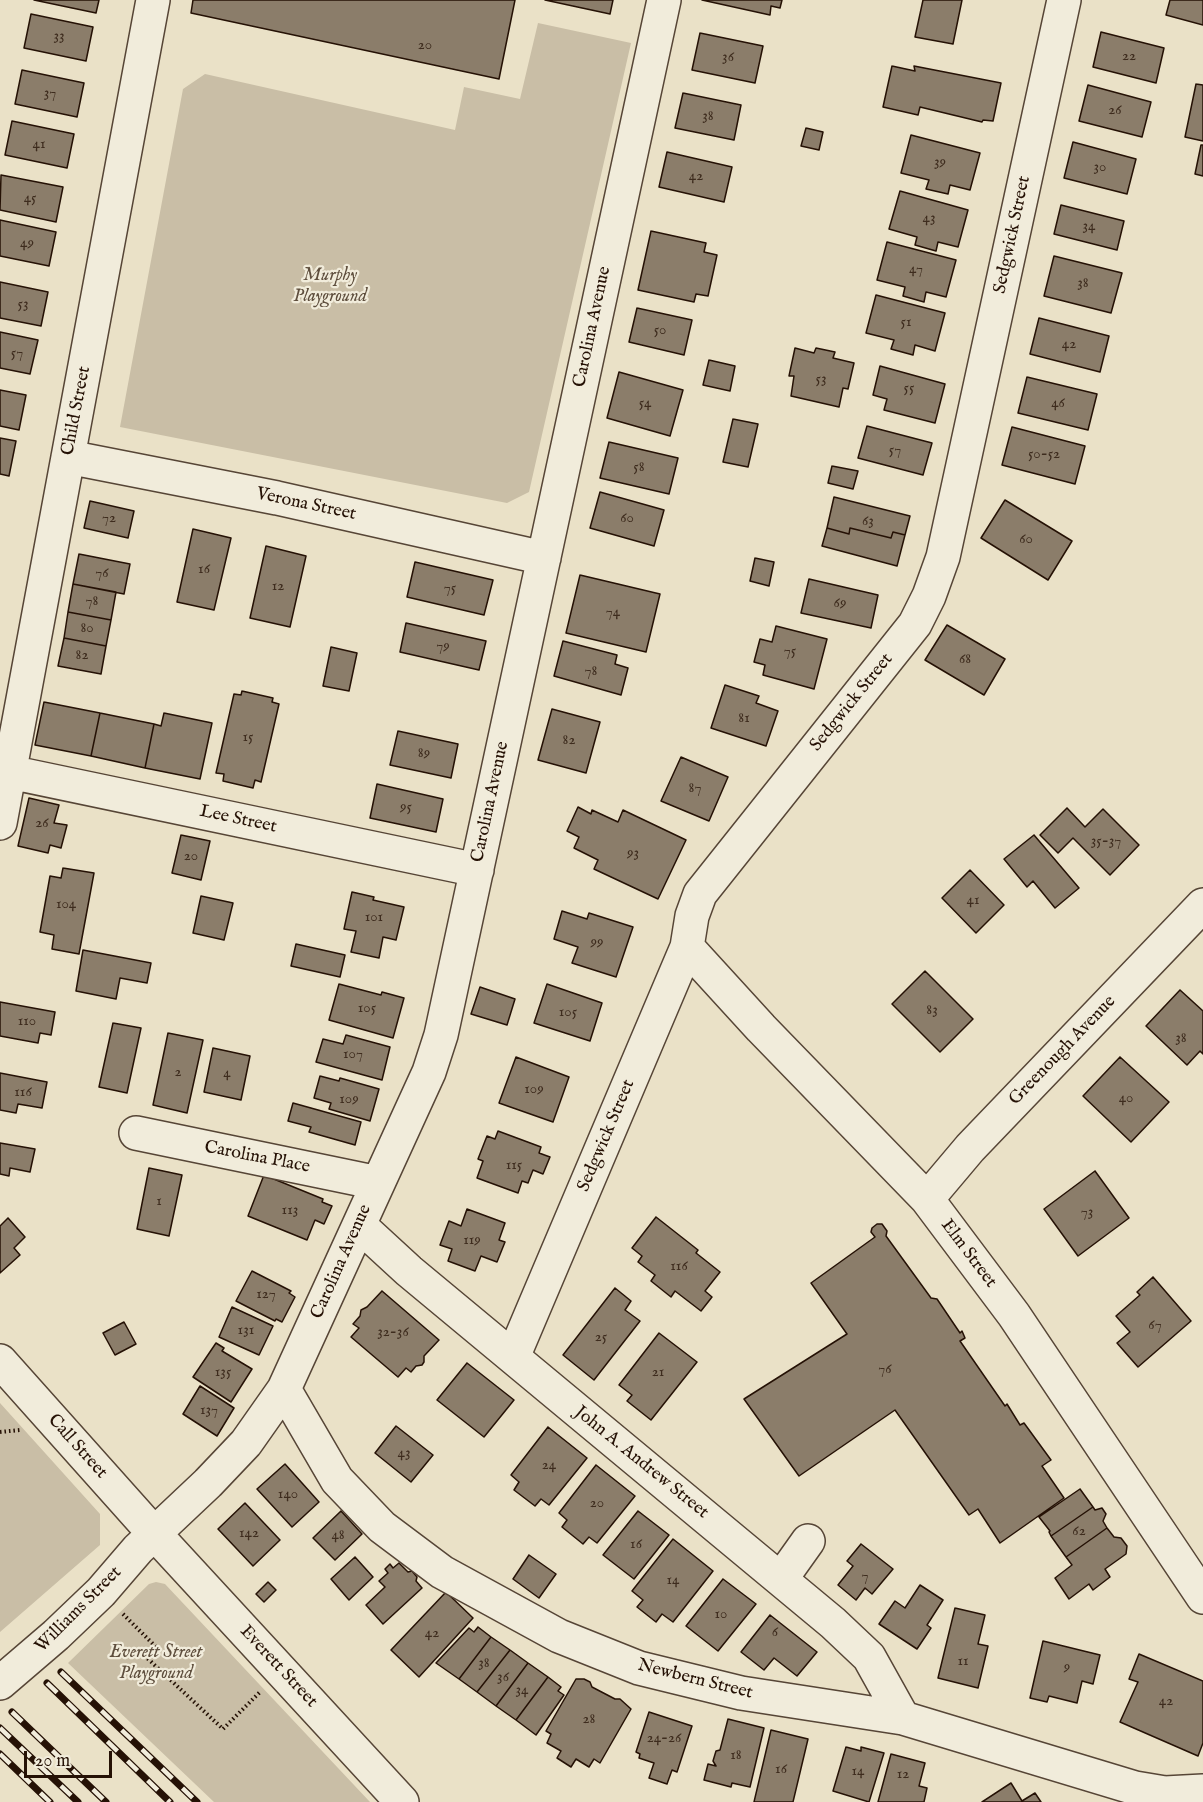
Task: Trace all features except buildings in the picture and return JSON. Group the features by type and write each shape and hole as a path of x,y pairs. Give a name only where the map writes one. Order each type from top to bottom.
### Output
{"street":[{"name":"Child Street","path":"0,823 5,771 68,457 153,0"},
{"name":"Carolina Avenue","path":"154,1533 246,1443 284,1389 429,1072 441,1035 664,0"},
{"name":"Sedgwick Street","path":"513,1357 687,947 692,916 700,894 915,624 929,596 943,557 1064,0"},
{"name":"Verona Street","path":"68,457 322,507 544,558"},
{"name":"Lee Street","path":"5,771 477,870"},
{"name":"Greenough Avenue","path":"927,1199 970,1148 1203,905"},
{"name":"Elm Street","path":"687,947 761,1028 927,1199 1014,1315 1203,1596"},
{"name":"Carolina Place","path":"136,1133 378,1183"},
{"name":"John A. Andrew Street","path":"358,1225 409,1271 833,1623 870,1658 903,1718"},
{"name":"Call Street","path":"0,1361 154,1533"},
{"name":"Newbern Street","path":"284,1389 337,1479 382,1527 442,1572 560,1636 639,1668 741,1694 903,1718 1130,1795 1203,1791"},
{"name":"Williams Street","path":"0,1683 56,1635 101,1592 154,1533"},
{"name":"Everett Street","path":"154,1533 402,1802"},
{"path":"782,1579 808,1541"}],"path":[{"path":"0,1432 23,1429"},
{"path":"101,1592 156,1647 146,1657 222,1729 281,1671"}],"green space":[{"name":"Murphy Playground","path":"538,23 631,43 529,492 507,503 120,427 183,89 205,74 455,130 464,87 520,99"},
{"path":"0,1403 100,1514 100,1545 0,1632"},
{"name":"Everett Street Playground","path":"156,1582 165,1584 370,1802 214,1802 68,1663 149,1584"}],"railway":[{"path":"61,1672 197,1802"},
{"path":"47,1683 170,1802"},
{"path":"12,1712 106,1802"},
{"path":"0,1728 78,1802"},
{"path":"0,1754 50,1802"}]}
